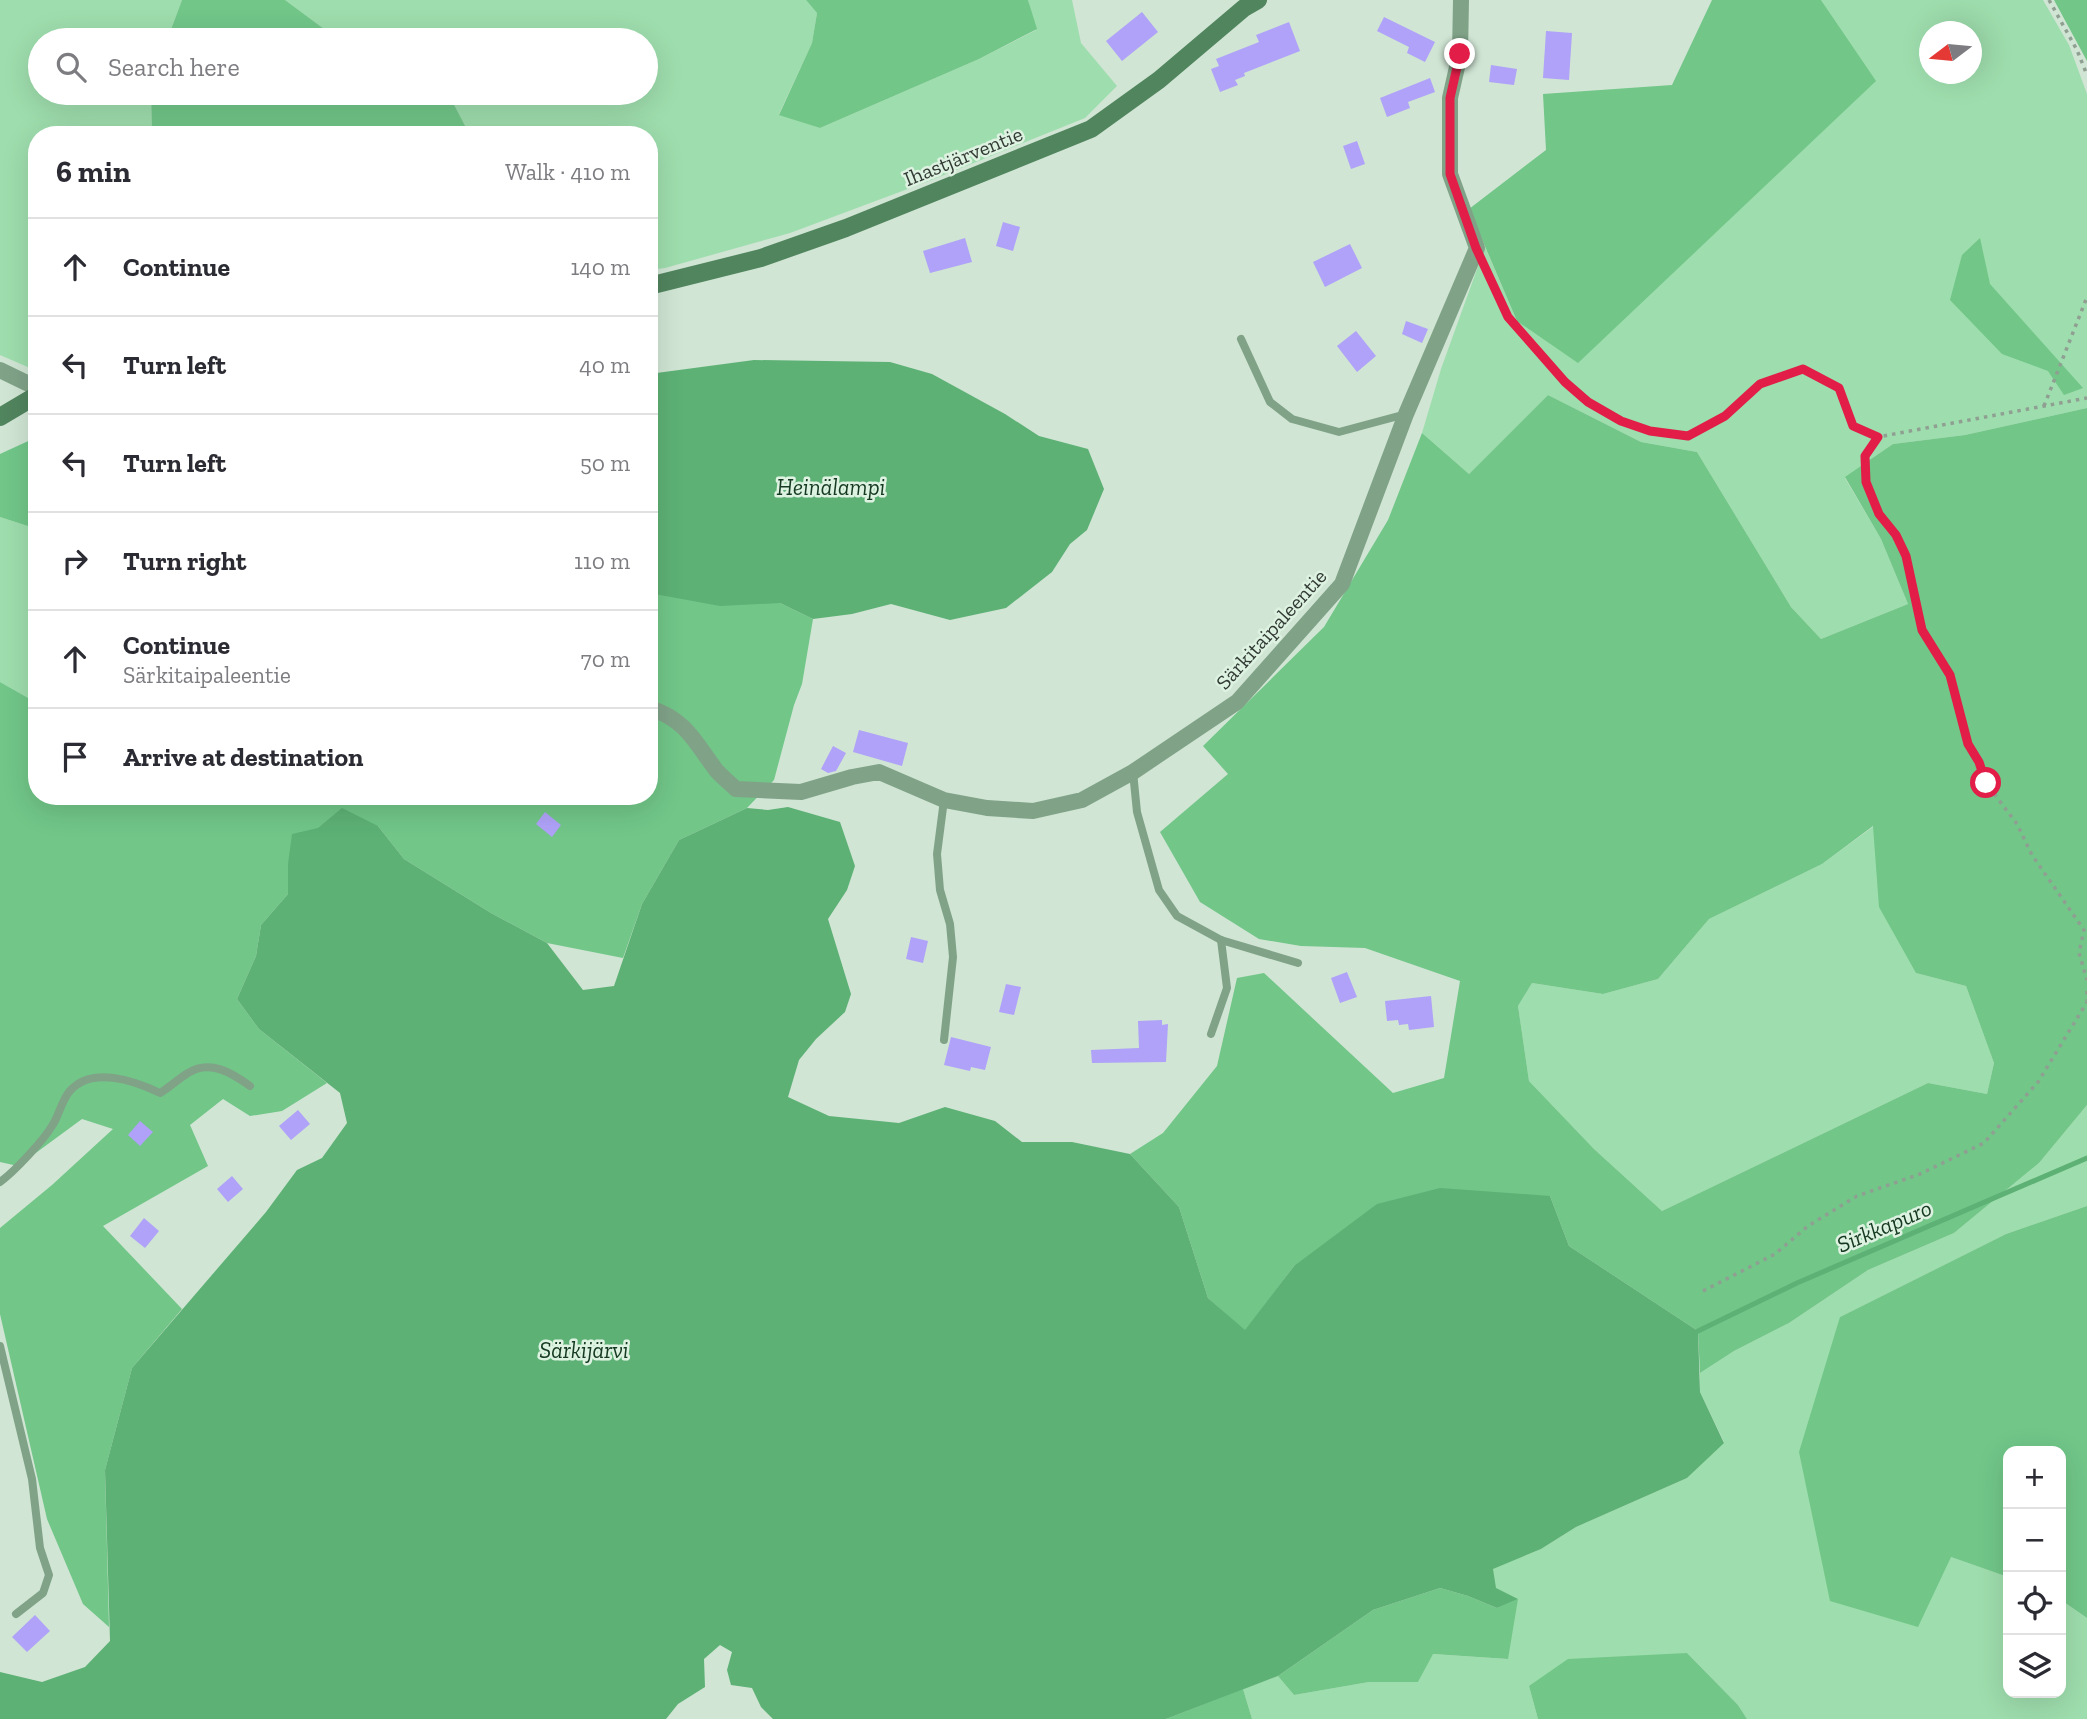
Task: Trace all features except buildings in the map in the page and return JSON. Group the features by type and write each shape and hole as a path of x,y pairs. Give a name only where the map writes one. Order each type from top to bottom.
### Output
{"street":[{"name":"Ihastjärventie","path":"658,284 761,258 810,241 1091,129 1159,80 1244,8 1258,0"},
{"path":"1461,0 1460,54 1450,98 1450,174 1476,248"},
{"name":"Särkitaipaleentie","path":"658,711 668,714 700,744 717,771 736,789 801,792 878,772 944,800 987,808 1033,811 1082,800 1133,772 1237,702 1342,584 1406,414 1476,248"},
{"path":"0,370 28,384"},
{"path":"0,417 28,400"}],"lane":[{"path":"1241,339 1270,402 1292,419 1339,432 1406,414"},
{"path":"1133,772 1137,812 1159,890 1177,916 1221,940 1298,963"},
{"path":"944,800 937,854 940,890 950,924 953,957 944,1040"},
{"path":"1211,1034 1227,988 1221,940"},
{"path":"0,1182 53,1126 69,1091 81,1082 121,1077 160,1093 188,1073 205,1066 232,1073 250,1086"},
{"path":"0,1346 32,1479 40,1548 49,1575 43,1593 16,1614"}],"path":[{"path":"2049,0 2077,50 2087,75"},
{"path":"1476,248 1508,317 1565,382 1588,402 1621,421 1650,431 1688,436 1725,416 1760,384 1803,369 1839,388 1853,426 1878,437 2087,398"},
{"path":"2044,406 2087,297"},
{"path":"1878,437 1865,456 1866,482 1879,514 1896,535 1906,556 1924,637 1950,675 1968,744 1979,762 1986,783 2017,824 2032,855 2084,930 2079,953 2087,979"},
{"path":"1703,1291 1775,1254 1808,1226 1857,1196 1920,1174 1984,1143 2038,1082 2087,1001 2087,991"}],"shaded area":[{"path":"0,0 182,0 172,28 28,28 28,105 151,105 152,126 28,126 28,367 0,355"},
{"path":"182,0 285,0 323,28 172,28"},
{"path":"285,0 806,0 817,13 812,43 779,114 820,128 979,59 1036,30 1028,0 1072,0 1081,43 1117,86 1085,118 929,181 790,233 658,269 658,126 465,126 454,105 658,105 658,28 323,28"},
{"path":"806,0 1028,0 1037,29 979,59 820,128 779,115 812,43 817,13"},
{"path":"1712,0 1821,0 1876,81 1578,363 1517,321 1469,209 1546,150 1543,94 1672,85"},
{"path":"1821,0 2043,0 2069,45 2087,94 2087,408 1965,435 1893,444 1845,478 1881,539 1908,604 1821,639 1791,607 1697,452 1641,442 1548,395 1469,474 1422,433 1441,369 1485,247 1517,321 1875,81"},
{"path":"2054,0 2087,0 2087,61"},
{"path":"151,105 454,105 465,126 152,126"},
{"path":"1980,238 1990,284 2083,388 2064,395 2048,371 2002,354 1950,300 1962,255"},
{"path":"1548,395 1641,442 1697,452 1791,607 1821,639 1908,604 1881,539 1845,477 1893,444 1965,435 2087,408 2087,1105 2039,1163 1954,1233 1868,1270 1789,1323 1734,1351 1700,1373 1698,1331 1569,1246 1550,1196 1294,1266 1245,1331 1208,1298 1179,1207 1130,1154 1163,1133 1217,1066 1237,978 1264,973 1393,1093 1444,1078 1460,981 1365,948 1301,946 1259,939 1200,902 1160,832 1228,774 1203,746 1324,627 1388,520 1422,433 1469,474","holes":["1873,826 1879,907 1916,973 1966,986 1994,1063 1987,1094 1928,1083 1662,1211 1594,1149 1529,1081 1518,1006 1532,983 1603,994 1658,979 1709,919 1822,864"]},
{"path":"28,441 28,526 0,517 0,454"},
{"path":"0,517 28,526 28,698 0,682"},
{"path":"658,594 780,603 813,619 802,684 774,780 747,808 679,840 642,904 623,958 547,943 491,913 404,859 378,826 288,864 288,894 261,925 256,956 237,999 259,1029 327,1083 282,1111 250,1116 223,1099 190,1125 208,1166 103,1226 182,1309 132,1368 105,1470 109,1627 83,1604 47,1519 0,1314 0,1228 113,1129 82,1119 18,1166 0,1162 0,682 28,698 28,805 658,805"},
{"path":"1874,826 1916,973 1966,986 1994,1063 1987,1094 1928,1083 1662,1211 1594,1149 1529,1081 1518,1006 1532,983 1603,994 1658,979 1709,919 1822,864"},
{"path":"2087,1105 2087,1206 2006,1234 1840,1317 1951,1557 2003,1575 2003,1698 2066,1698 2066,1603 2087,1618 2087,1719 1747,1719 1738,1705 1687,1653 1529,1686 1538,1719 1252,1719 1243,1689 1278,1676 1294,1695 1369,1682 1418,1682 1432,1654 1507,1659 1492,1569 1541,1549 1576,1527 1687,1478 1724,1442 1700,1392 1700,1373 1734,1351 1789,1323 1868,1270 1954,1233 2039,1163"},
{"path":"2087,1206 2087,1618 2066,1603 2066,1446 2003,1446 2003,1575 1951,1557 1918,1627 1830,1601 1799,1452 1840,1317 2006,1234"},
{"path":"1440,1588 1497,1608 1518,1599 1508,1659 1433,1654 1418,1682 1369,1682 1294,1695 1278,1676 1373,1610"},
{"path":"1687,1653 1738,1705 1747,1719 1538,1719 1529,1686 1568,1659"},
{"path":"1243,1689 1252,1719 1166,1719"}],"water":[{"name":"Heinälampi","path":"754,360 890,362 932,374 1039,436 1088,449 1104,489 1087,530 1070,544 1052,572 1006,608 950,620 891,604 852,614 813,619 780,603 720,606 658,595 658,373"},
{"name":"Särkijärvi","path":"788,807 840,822 855,866 847,890 828,919 851,994 845,1012 816,1039 799,1060 788,1097 829,1116 899,1123 945,1107 995,1121 1022,1142 1072,1142 1130,1154 1179,1207 1208,1298 1245,1330 1294,1266 1377,1204 1440,1188 1550,1196 1569,1246 1698,1331 1700,1392 1724,1443 1687,1478 1576,1527 1541,1549 1493,1569 1496,1588 1518,1599 1497,1608 1440,1588 1373,1610 1278,1676 1166,1719 773,1719 761,1707 752,1688 731,1685 727,1670 732,1652 720,1645 704,1659 705,1687 678,1704 666,1719 0,1719 0,1672 42,1682 85,1667 110,1641 105,1470 132,1368 266,1212 297,1170 322,1158 347,1123 340,1093 259,1029 237,999 256,956 261,925 288,894 292,834 318,828 342,808 378,826 404,859 491,913 547,943 583,990 614,986 642,904 679,840 747,808 768,810"}],"waterway":[{"name":"Sirkkapuro","path":"1698,1331 1797,1283 2087,1158"}],"route":[{"path":"1460,54 1450,98 1450,174 1476,248 1508,317 1565,382 1588,402 1621,421 1650,431 1688,436 1725,416 1760,384 1803,369 1839,388 1853,426 1878,437 1865,456 1866,482 1879,514 1896,535 1906,556 1924,637 1950,675 1968,744 1979,762 1986,783"}]}
